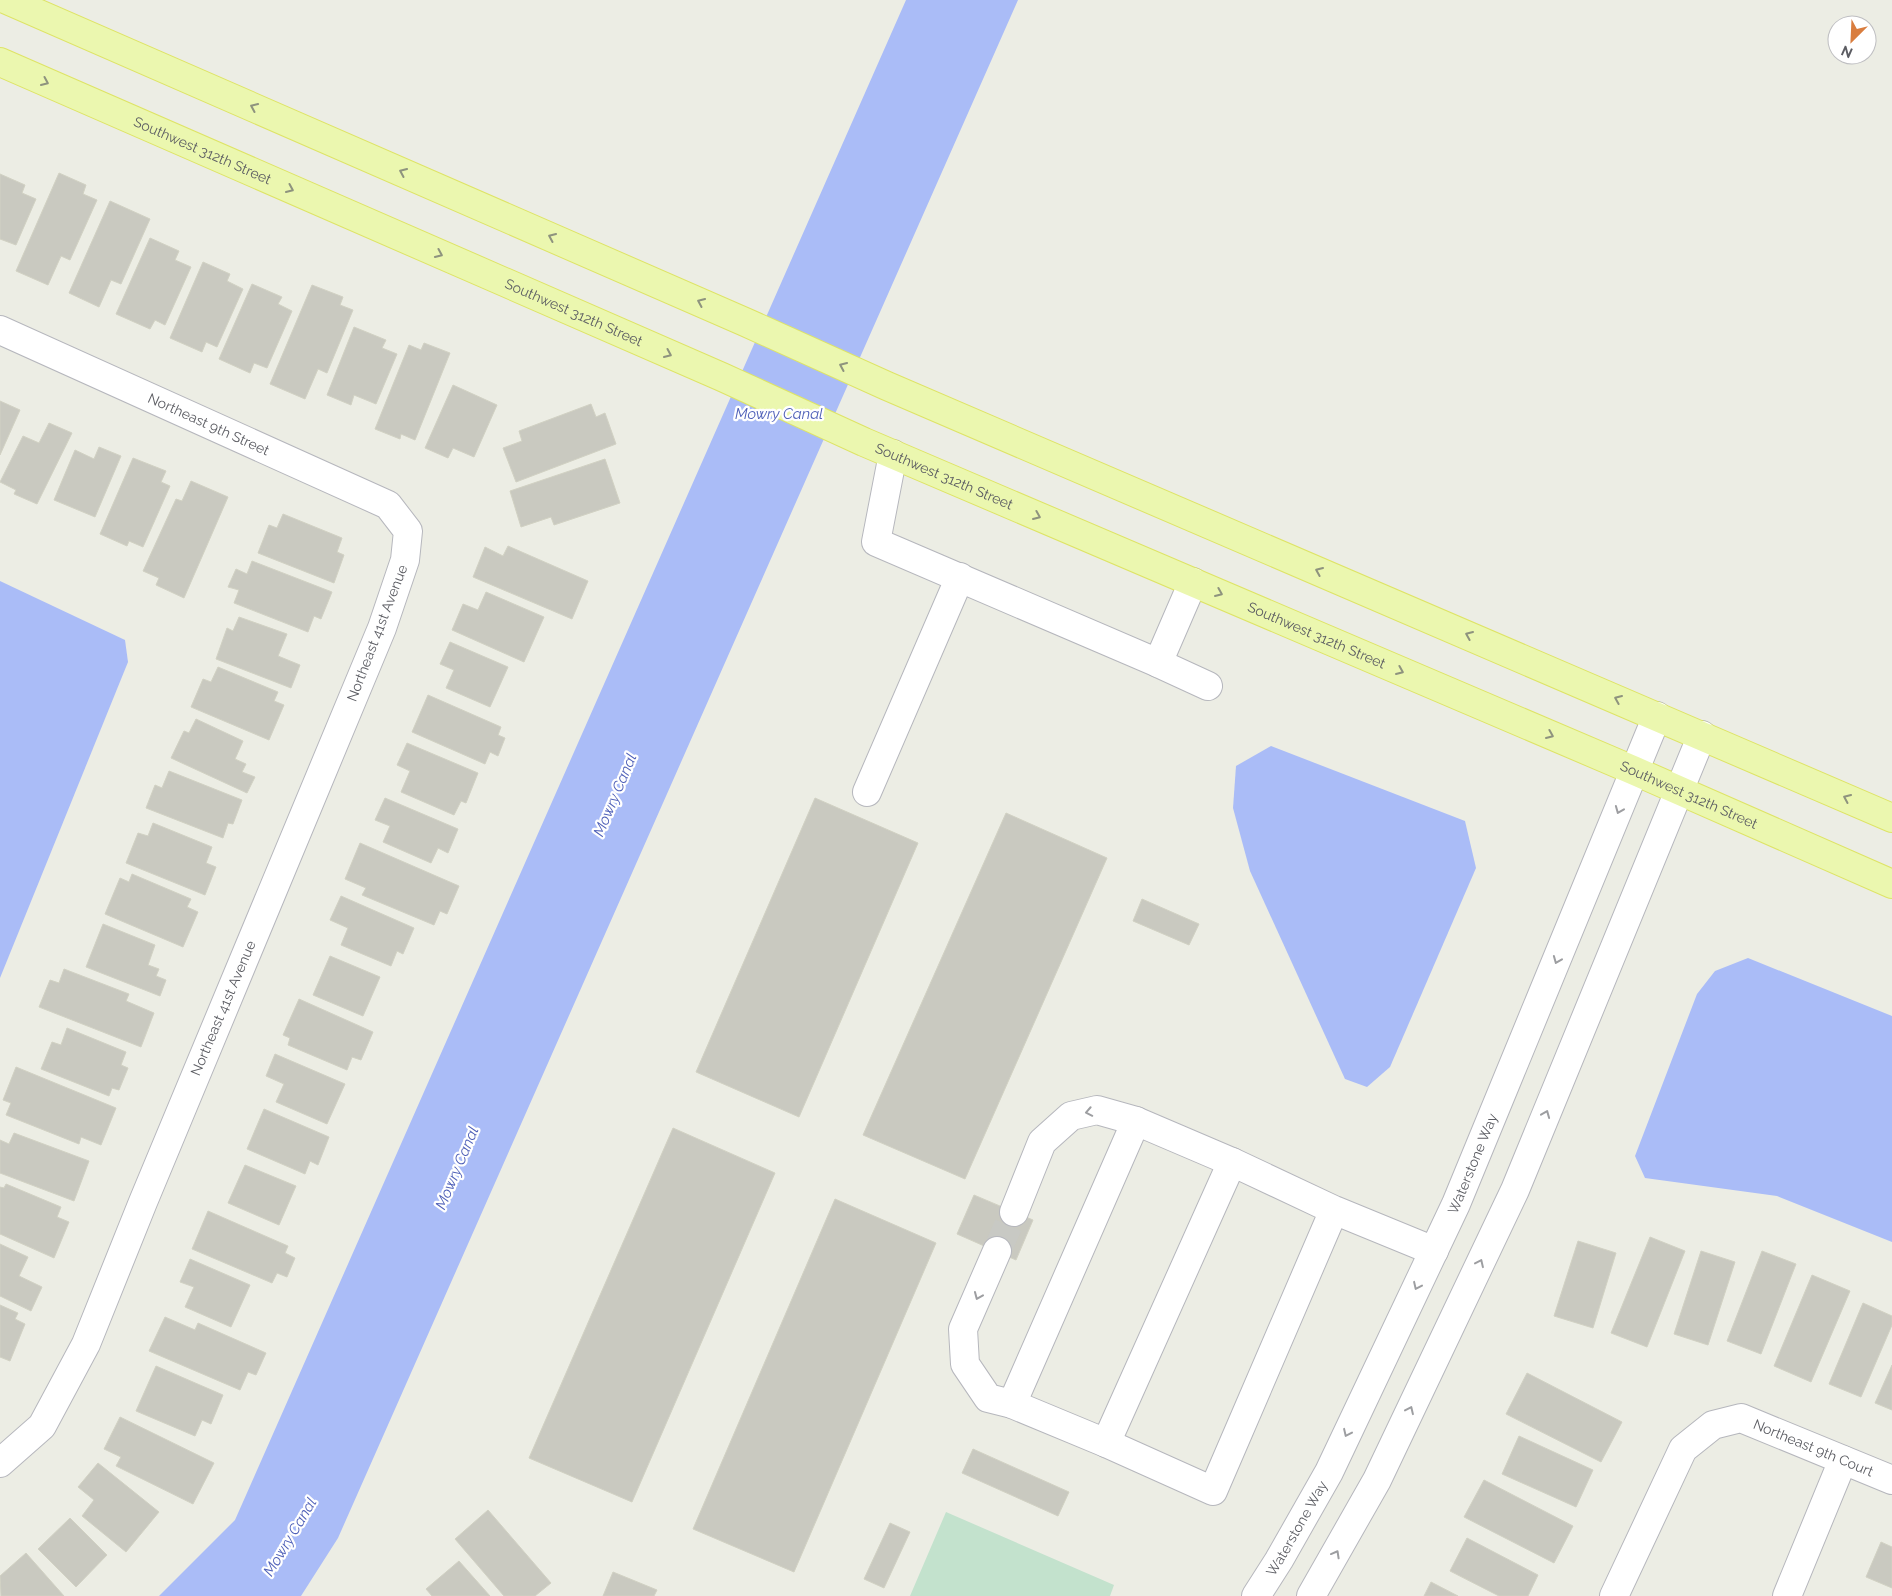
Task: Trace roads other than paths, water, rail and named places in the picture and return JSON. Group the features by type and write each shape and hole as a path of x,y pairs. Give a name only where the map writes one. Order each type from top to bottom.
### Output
{"main road":[{"path":"7,0 745,322 887,386 1892,818"},
{"name":"Southwest 312th Street","path":"0,62 722,377 864,442 1635,771 1892,884"}],"street":[{"name":"Northeast 9th Street","path":"0,330 388,505 408,531"},
{"path":"893,454 876,542 1208,686"},
{"name":"Northeast 41st Avenue","path":"0,1464 42,1426 86,1344 146,1193 382,628 405,560 408,531"},
{"path":"866,792 960,578"},
{"path":"1158,663 1193,582"},
{"name":"Waterstone Way","path":"1256,1596 1280,1560 1329,1472 1456,1204 1658,716"},
{"path":"1311,1596 1377,1480 1515,1190 1702,735"},
{"path":"1014,1212 1042,1142 1071,1116 1097,1110 1136,1121 1232,1162 1334,1210 1434,1251"},
{"path":"1012,1404 1136,1121"},
{"path":"1106,1443 1232,1162"},
{"path":"997,1251 963,1330 965,1364 988,1398 1012,1404 1106,1443 1213,1491 1334,1210"},
{"name":"Northeast 9th Court","path":"1623,1593 1683,1449 1713,1425 1740,1418 1892,1480"},
{"path":"1787,1596 1843,1460"}],"water":[{"name":"Mowry Canal","path":"906,0 1018,0 338,1538 301,1596 159,1596 235,1520"},
{"path":"0,581 125,640 128,662 0,978"},
{"path":"1271,746 1465,821 1476,868 1390,1067 1367,1087 1345,1079 1250,871 1233,808 1236,766"},
{"path":"1748,958 1892,1016 1892,1242 1777,1196 1645,1178 1635,1156 1697,994 1715,971"}],"tunnel":[{"path":"997,1251 1014,1212"}]}
